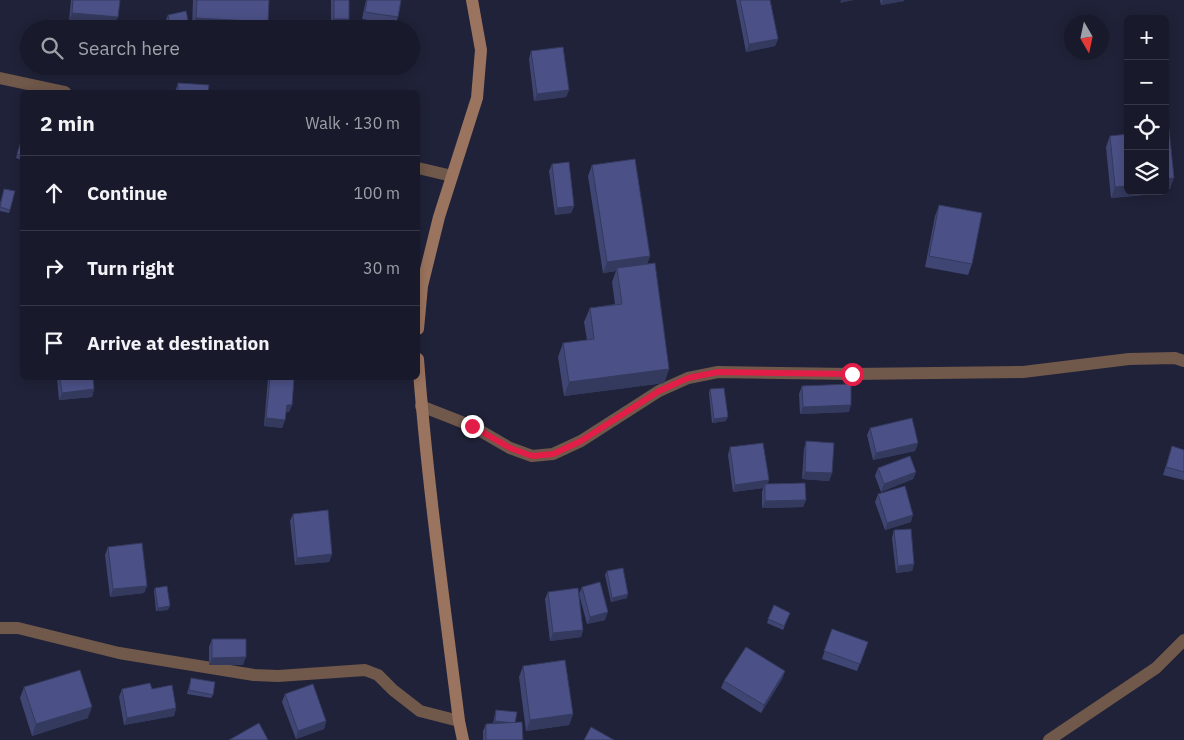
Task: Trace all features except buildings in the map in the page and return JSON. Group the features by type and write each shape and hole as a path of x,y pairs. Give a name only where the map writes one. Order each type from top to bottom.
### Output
{"street":[{"path":"420,308 422,286 439,218 477,98 481,50 472,0"},
{"path":"0,78 56,90"},
{"path":"420,168 452,176"},
{"path":"421,406 472,426 510,448 532,456 553,454 581,441 659,391 688,378 718,372 852,374 1023,372 1129,359 1175,358 1184,361"},
{"path":"419,380 437,545 463,740"},
{"path":"0,628 18,628 119,653 254,675 278,676 365,670 378,675 393,690 420,711 459,721"},
{"path":"1049,740 1156,668 1184,640"}],"route":[{"path":"472,426 510,448 532,456 553,454 581,441 659,391 688,378 718,372 852,374"}]}
